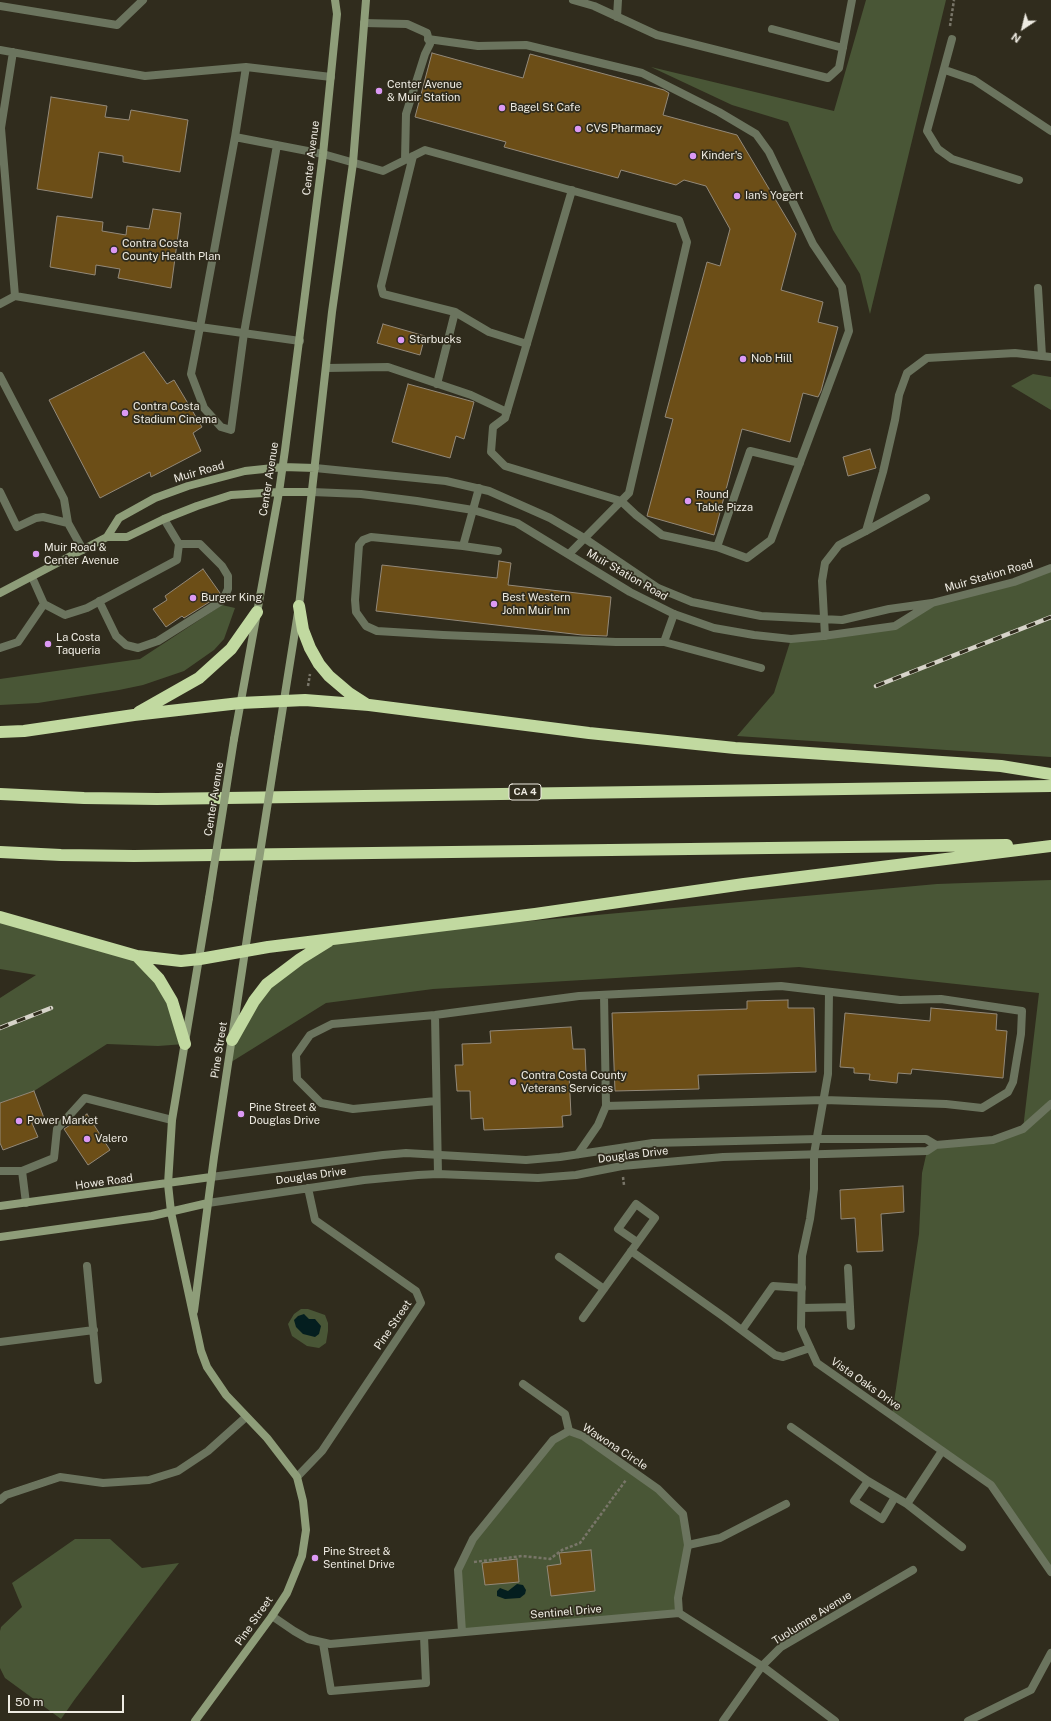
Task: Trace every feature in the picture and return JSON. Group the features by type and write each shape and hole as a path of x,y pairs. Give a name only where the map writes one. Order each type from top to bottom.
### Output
{"highway":[{"path":"299,606 310,648 319,664 349,693 369,705"},
{"path":"134,715 199,678 231,649 256,612"},
{"path":"0,732 24,731 134,715 240,703 284,700 369,705 604,735 735,748 1001,766 1051,774"},
{"name":"CA 4","path":"0,794 77,798 157,799 1051,786"},
{"path":"0,852 134,856 1051,845"},
{"path":"0,917 137,956 181,961 333,939 535,914 744,884 1051,845"},
{"path":"232,1040 254,1001 267,984 300,959 333,939"},
{"path":"137,956 159,979 172,1001 185,1044"}],"street":[{"path":"0,6 117,25 143,0"},
{"name":"Center Avenue","path":"200,959 240,703 283,467 323,154 337,14 336,0"},
{"path":"245,951 299,606 332,312 353,163 366,0"},
{"path":"573,0 594,6 657,35 828,78 839,68 852,0"},
{"path":"617,17 618,0"},
{"path":"364,23 407,24 427,33 430,44 424,54 406,114 409,158 381,286 383,294 456,312 490,332 527,344"},
{"path":"772,29 843,48"},
{"path":"428,39 478,46 526,45 642,73 720,112 756,134 769,152 813,244 842,287 849,332 771,540 747,558 717,547 662,535 636,515 621,500 505,466 491,452 493,427 505,418 572,190"},
{"path":"952,39 945,70 927,131 938,150 952,159 1019,180"},
{"path":"0,50 146,76 246,67 331,76"},
{"path":"13,52 1,128 15,296"},
{"path":"246,67 235,137 192,374 204,408 221,426 231,430 244,333 277,145"},
{"path":"945,70 974,80 1051,131"},
{"path":"235,137 323,154 383,171 425,150 679,220 687,242 629,493 569,554"},
{"path":"1038,288 1042,356"},
{"path":"0,304 15,296 200,327 300,341"},
{"path":"437,384 456,312"},
{"path":"866,531 883,472 895,420 899,394 907,373 927,358 1015,353 1051,357"},
{"path":"326,368 388,367 471,395 507,412"},
{"path":"0,376 64,499 68,523 83,550"},
{"path":"717,547 750,450 800,462"},
{"name":"Muir Road","path":"107,537 118,518 155,498 188,486 245,471 283,467 315,468"},
{"name":"Muir Station Road","path":"315,468 446,481 490,491 550,518 584,538 658,588 692,602 761,616 842,620 889,609 932,603 1014,582 1051,568"},
{"path":"463,546 479,488"},
{"path":"0,492 17,527 36,518 43,517 68,523"},
{"path":"0,594 107,537 127,537 164,519 197,506 231,495 279,492 312,492"},
{"name":"Muir Station Road","path":"312,492 361,494 473,510 517,523 630,592 674,614 714,628 754,635 791,638 825,636 895,626 932,603"},
{"path":"825,636 822,581 825,563 839,545 926,498"},
{"path":"32,577 44,604 65,615 87,608 177,560 179,544 164,519"},
{"path":"498,551 371,536 363,540 359,545 355,600 356,612 366,626 377,631 616,642 664,642 761,668"},
{"path":"100,601 116,636 126,645 138,648 158,641 223,600 228,589 228,576 222,566 200,544 179,544"},
{"path":"0,648 18,642 44,604"},
{"path":"664,642 674,614"},
{"name":"Pine Street","path":"193,1318 211,1177 245,951"},
{"name":"Pine Street","path":"195,1721 272,1616 287,1593 302,1556 306,1530 303,1501 297,1476 267,1438 226,1395 207,1367 201,1351 193,1318 171,1212 168,1184 172,1120 200,959"},
{"path":"436,1101 353,1109 321,1103 297,1079 296,1055 310,1035 332,1024 435,1015 579,996 781,986 900,1000 941,999 1022,1012 1021,1034 1013,1082 1008,1092 982,1108 946,1104 824,1100 606,1106"},
{"name":"Vista Oaks Drive","path":"829,992 828,1074 814,1154 814,1188 810,1219 802,1256 801,1328 817,1363 991,1485 1051,1572"},
{"path":"578,1154 603,1116 606,1106 604,995"},
{"path":"435,1015 438,1174"},
{"path":"0,1171 22,1171 54,1158 57,1130 85,1098 172,1120"},
{"name":"Douglas Drive","path":"208,1203 364,1180 438,1174 538,1178 576,1174 622,1166 723,1157 927,1150 936,1145 992,1140 1023,1129 1051,1104"},
{"name":"Douglas Drive","path":"211,1177 383,1155 437,1155 526,1160 653,1143 817,1139 926,1139 936,1145"},
{"path":"22,1171 26,1203"},
{"name":"Howe Road","path":"0,1206 211,1177"},
{"name":"Pine Street","path":"297,1476 322,1451 421,1303 416,1291 314,1220 308,1188"},
{"path":"0,1237 171,1212 208,1203"},
{"path":"583,1318 655,1218 636,1204 618,1229 637,1242"},
{"path":"631,1251 742,1330 775,1356 783,1356 810,1348"},
{"path":"559,1257 604,1289"},
{"path":"87,1266 98,1380"},
{"path":"848,1268 851,1326"},
{"path":"742,1330 773,1286 802,1288"},
{"path":"802,1308 850,1307"},
{"path":"0,1342 94,1330"},
{"path":"523,1384 565,1414 569,1431"},
{"path":"0,1500 6,1495 60,1477 103,1483 149,1480 178,1471 208,1451 246,1417"},
{"path":"791,1427 868,1481 907,1504 962,1547"},
{"name":"Wawona Circle","path":"462,1632 458,1570 473,1539 553,1440 569,1431 583,1436 658,1489 682,1514 688,1545 678,1598 679,1613"},
{"path":"907,1504 942,1451"},
{"path":"868,1481 854,1501 882,1520 895,1497"},
{"path":"688,1545 720,1538 786,1504"},
{"name":"Tuolumne Avenue","path":"723,1721 762,1666 781,1647 913,1570"},
{"path":"679,1613 762,1666 836,1721"},
{"name":"Sentinel Drive","path":"272,1616 308,1639 330,1644 679,1613"},
{"path":"323,1643 331,1691 426,1683 424,1636"},
{"path":"968,1721 1031,1690 1051,1653"}],"path":[{"path":"950,26 954,0"},
{"path":"308,686 310,672 313,670"},
{"path":"623,1176 624,1185"},
{"path":"462,1562 522,1556 550,1560 562,1550 580,1542 633,1471"}],"green space":[{"path":"866,0 946,0 870,314 860,274 833,230 788,122 732,105 651,67 834,111"},
{"path":"1033,374 1051,377 1051,410 1011,386"},
{"path":"1051,568 1051,757 737,736 774,693 791,639 895,626 932,603"},
{"path":"222,605 235,608 224,639 214,650 184,671 143,685 119,690 38,703 0,705 0,679 140,659"},
{"path":"1051,880 1051,1572 991,1485 892,1415 919,1234 922,1173 927,1151 1023,1129 1039,993 799,967 433,989 326,1003 228,1064 232,1040 254,1001 333,939 937,884"},
{"path":"0,917 137,956 159,979 185,1044 158,1046 107,1044 34,1091 0,1103 0,998 36,975 0,969"},
{"path":"301,1309 308,1309 325,1315 328,1323 326,1343 319,1348 307,1346 292,1336 288,1324 294,1314"},
{"path":"569,1431 658,1489 683,1514 688,1545 679,1613 462,1632 458,1570 473,1539 553,1440"},
{"path":"75,1539 110,1539 142,1568 179,1563 61,1719 5,1678 0,1668 0,1631 1,1627 22,1607 12,1583"}],"water":[{"path":"304,1314 309,1319 315,1319 321,1326 319,1334 315,1337 303,1334 296,1327 294,1320 298,1316"},
{"path":"517,1584 523,1585 526,1590 525,1594 520,1598 505,1599 497,1596 497,1591 500,1588 508,1591"}],"building":[{"path":"432,53 523,78 530,54 664,90 669,93 663,115 737,135 796,234 781,290 823,302 818,322 838,327 821,391 818,397 803,393 790,442 742,429 714,535 647,516 673,419 665,417 707,262 720,266 730,229 706,186 684,180 676,185 621,170 618,178 504,147 506,142 415,117"},
{"path":"51,97 107,106 105,117 129,120 131,110 188,120 180,172 123,162 123,156 99,152 92,198 37,189"},
{"name":"Contra Costa County Health Plan","path":"153,209 181,213 171,288 118,278 120,269 96,265 95,275 50,267 57,216 103,222 102,231 126,235 127,226 149,229"},
{"name":"Starbucks","path":"383,324 425,336 420,355 377,343"},
{"name":"Contra Costa Stadium Cinema","path":"144,352 167,384 174,380 202,427 193,433 201,451 151,477 150,472 100,498 49,400"},
{"path":"408,384 474,402 464,439 456,436 450,458 392,442"},
{"path":"870,449 876,468 848,476 843,457"},
{"name":"Best Western John Muir Inn","path":"499,561 511,563 508,585 611,597 607,636 582,635 376,611 382,565 497,578"},
{"name":"Burger King","path":"203,569 220,593 219,596 184,618 182,616 166,627 153,609 167,600 165,596"},
{"path":"788,1000 788,1008 814,1008 816,1072 698,1075 699,1089 615,1091 612,1013 747,1009 747,1001"},
{"path":"931,1008 997,1014 996,1030 1007,1031 1003,1078 912,1069 911,1074 898,1073 897,1083 869,1080 870,1074 854,1073 854,1068 840,1067 845,1013 930,1021"},
{"name":"Contra Costa County Veterans Services","path":"571,1027 573,1049 585,1049 586,1073 569,1074 571,1115 562,1116 563,1127 484,1130 483,1118 471,1119 470,1091 457,1091 455,1065 463,1065 462,1044 491,1043 490,1031"},
{"name":"Power Market","path":"34,1091 44,1118 32,1123 38,1137 3,1150 0,1143 0,1103"},
{"name":"Valero","path":"87,1114 110,1150 88,1165 64,1129"},
{"path":"903,1186 904,1212 881,1214 883,1251 857,1252 855,1218 841,1219 840,1190"},
{"path":"591,1550 595,1591 551,1596 547,1566 561,1564 559,1553"},
{"path":"517,1559 519,1582 485,1585 482,1563"}],"railway":[{"path":"876,686 1051,617"},
{"path":"0,1028 51,1008"}],"place":[{"name":"Center Avenue & Muir Station","path":"379,91"},
{"name":"Bagel St Cafe","path":"502,108"},
{"name":"CVS Pharmacy","path":"578,129"},
{"name":"Kinder's","path":"693,156"},
{"name":"Ian's Yogert","path":"737,196"},
{"name":"Contra Costa County Health Plan","path":"114,250"},
{"name":"Starbucks","path":"401,340"},
{"name":"Nob Hill","path":"743,359"},
{"name":"Contra Costa Stadium Cinema","path":"125,413"},
{"name":"Round Table Pizza","path":"688,501"},
{"name":"Muir Road & Center Avenue","path":"36,554"},
{"name":"Burger King","path":"193,598"},
{"name":"Best Western John Muir Inn","path":"494,604"},
{"name":"La Costa Taqueria","path":"48,644"},
{"name":"Contra Costa County Veterans Services","path":"513,1082"},
{"name":"Pine Street & Douglas Drive","path":"241,1114"},
{"name":"Power Market","path":"19,1121"},
{"name":"Valero","path":"87,1139"},
{"name":"Pine Street & Sentinel Drive","path":"315,1558"}]}
